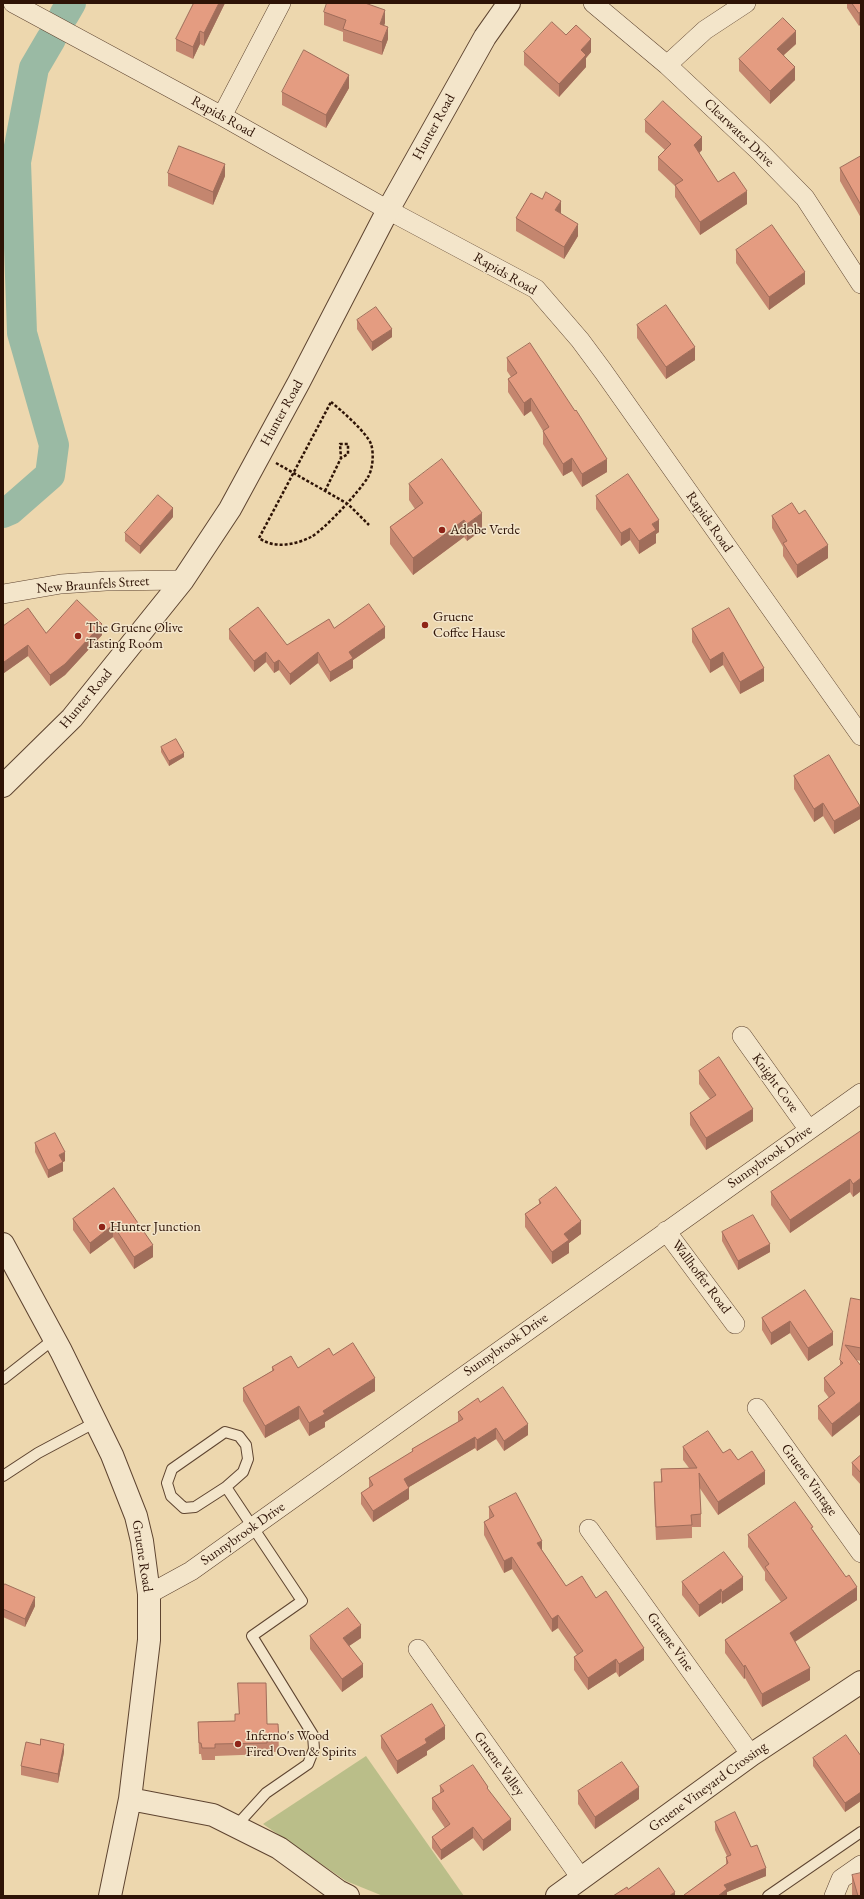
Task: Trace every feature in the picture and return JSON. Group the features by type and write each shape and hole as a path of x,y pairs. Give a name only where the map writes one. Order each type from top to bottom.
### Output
{"street":[{"name":"Rapids Road","path":"13,3 222,116 388,210 536,289 580,340 603,371 861,736"},
{"path":"222,116 281,3"},
{"name":"Hunter Road","path":"3,786 72,718 184,580 230,510 388,210 485,38 509,3"},
{"name":"Clearwater Drive","path":"593,3 667,65 760,152 805,198 861,284"},
{"path":"667,65 705,30 746,3"},
{"name":"New Braunfels Street","path":"3,594 61,584 106,581 184,580"},
{"name":"Knight Cove","path":"742,1036 809,1130"},
{"name":"Sunnybrook Drive","path":"149,1594 190,1571 861,1093"},
{"name":"Wallhoffer Road","path":"666,1231 735,1324"},
{"name":"Gruene Road","path":"3,1244 54,1338 112,1455 136,1516 142,1541 149,1594 149,1640 130,1798 110,1896"},
{"name":"Gruene Vintage","path":"757,1408 861,1553"},
{"name":"Gruene Vine","path":"589,1529 751,1755"},
{"name":"Gruene Valley","path":"418,1649 581,1878"},
{"name":"Gruene Vineyard Crossing","path":"557,1896 751,1755 861,1682"},
{"path":"130,1798 213,1815 279,1848 338,1891 348,1896"},
{"path":"834,1896 841,1879 861,1865"}],"lane":[{"path":"3,1379 29,1360 54,1338"},
{"path":"3,1476 38,1453 96,1422"},
{"path":"225,1432 239,1436 246,1444 248,1459 243,1472 226,1487 195,1507 184,1508 171,1496 167,1483 172,1469 225,1432"},
{"path":"226,1487 302,1601 252,1636 313,1735 314,1749 308,1764 266,1793 236,1826"},
{"path":"768,1896 861,1832"}],"path":[{"path":"331,402 356,426 371,444 373,458 369,476 348,504 312,536 291,545 268,544 259,538 293,473 331,402"},
{"path":"325,491 342,458 348,454 348,444 340,444 342,458"},
{"path":"260,454 348,504 369,525"}],"green space":[{"path":"366,1756 464,1896 383,1896 346,1881 263,1824"}],"building":[{"path":"194,3 219,3 204,33 200,31 193,47 176,39"},
{"path":"327,3 365,3 385,10 380,24 388,27 382,42 343,29 346,20 324,12"},
{"path":"852,3 861,3 861,11 859,13"},
{"path":"783,18 796,31 777,49 795,67 770,91 739,59"},
{"path":"552,22 566,35 576,25 591,39 581,50 586,55 559,84 524,52"},
{"path":"304,50 349,75 326,115 282,92"},
{"path":"663,101 702,137 694,145 718,182 734,172 747,191 700,222 675,185 683,180 658,157 671,144 645,120"},
{"path":"179,146 225,164 213,192 168,173"},
{"path":"861,156 861,205 840,168"},
{"path":"546,192 561,201 555,210 578,224 564,247 516,218 531,193 542,199"},
{"path":"772,225 805,272 769,297 736,250"},
{"path":"666,305 695,347 666,367 637,325"},
{"path":"376,307 392,329 372,342 357,320"},
{"path":"530,343 575,411 576,410 607,459 582,474 572,458 563,464 543,431 549,427 531,398 524,403 508,379 517,373 507,358"},
{"path":"442,459 482,513 467,524 464,520 413,558 390,527 423,503 409,484"},
{"path":"628,474 659,520 652,524 656,530 639,541 630,528 621,533 596,496"},
{"path":"158,495 173,508 140,546 125,533"},
{"path":"792,503 799,514 805,510 828,545 797,565 783,543 787,541 772,516"},
{"path":"77,600 102,624 65,664 50,675 28,645 4,662 3,626 28,608 46,633"},
{"path":"369,604 385,627 349,652 353,658 330,672 318,652 290,674 279,660 274,663 266,652 254,661 229,629 258,607 287,645 329,619 334,628"},
{"path":"729,608 764,668 740,682 723,652 710,660 692,629"},
{"path":"176,739 184,753 169,761 161,747"},
{"path":"829,755 860,806 834,821 823,803 814,809 794,776"},
{"path":"719,1057 753,1109 706,1138 690,1113 716,1095 699,1071"},
{"path":"861,1131 861,1178 853,1184 850,1179 790,1220 771,1192"},
{"path":"55,1133 65,1152 59,1155 63,1162 48,1170 35,1143"},
{"path":"556,1187 581,1221 564,1234 569,1240 552,1252 525,1214 541,1203 539,1200"},
{"path":"114,1188 153,1245 134,1257 113,1225 90,1243 73,1219"},
{"path":"753,1215 770,1244 738,1261 722,1232"},
{"path":"805,1290 833,1332 808,1348 790,1321 771,1333 762,1318"},
{"path":"851,1298 861,1300 861,1348 845,1345 861,1366 861,1401 832,1424 818,1406 835,1393 824,1378 843,1363 840,1360"},
{"path":"353,1343 375,1378 323,1411 325,1414 309,1423 299,1406 265,1426 243,1388 274,1370 272,1367 291,1356 298,1368 329,1348 333,1355"},
{"path":"503,1387 528,1424 504,1441 496,1428 477,1440 475,1437 404,1479 409,1488 373,1511 361,1493 373,1485 369,1478 413,1451 412,1449 463,1419 458,1412 478,1398 480,1402"},
{"path":"708,1431 723,1453 730,1449 738,1460 752,1451 765,1471 718,1502 699,1473 701,1514 691,1515 692,1525 656,1527 654,1482 662,1482 661,1469 697,1468 683,1447"},
{"path":"861,1455 861,1473 852,1463"},
{"path":"516,1493 542,1541 537,1543 566,1586 582,1576 596,1598 606,1591 644,1648 619,1664 616,1659 588,1678 574,1657 583,1651 558,1615 552,1619 512,1557 504,1561 484,1522 494,1516 489,1507"},
{"path":"795,1502 813,1527 811,1528 846,1577 849,1575 857,1587 790,1633 810,1668 762,1694 745,1665 744,1667 725,1640 787,1598 765,1567 769,1564 748,1535"},
{"path":"724,1552 743,1577 722,1592 721,1589 699,1605 682,1582"},
{"path":"5,1584 35,1597 25,1619 3,1609 3,1587"},
{"path":"348,1608 361,1625 343,1638 363,1664 342,1679 310,1636"},
{"path":"238,1683 266,1683 267,1724 278,1724 279,1740 267,1741 267,1743 215,1744 215,1748 202,1748 201,1743 199,1743 198,1722 235,1721 235,1714 239,1714"},
{"path":"432,1704 445,1726 425,1739 427,1743 397,1761 381,1736"},
{"path":"846,1735 861,1756 861,1792 845,1803 813,1758"},
{"path":"41,1739 64,1744 58,1774 21,1766 26,1742 40,1745"},
{"path":"622,1762 639,1787 595,1817 578,1791"},
{"path":"473,1765 488,1787 487,1788 511,1819 483,1840 473,1827 441,1850 432,1837 450,1824 432,1798 444,1791 440,1786"},
{"path":"735,1812 751,1847 757,1845 766,1868 724,1885 727,1889 718,1896 685,1896 684,1895 728,1863 726,1857 731,1855 715,1822"},
{"path":"659,1868 675,1892 669,1896 613,1896 627,1887 628,1889"},
{"path":"861,1873 861,1896 858,1896 852,1875"}],"waterway":[{"path":"64,15 71,3"},
{"path":"3,513 10,510 50,475 54,445 22,333 16,162 34,68 51,39"}],"place":[{"name":"Adobe Verde","path":"442,530"},
{"name":"Gruene Coffee Hause","path":"425,625"},
{"name":"The Gruene Olive Tasting Room","path":"78,636"},
{"name":"Hunter Junction","path":"102,1227"},
{"name":"Inferno's Wood Fired Oven & Spirits","path":"238,1744"}]}
